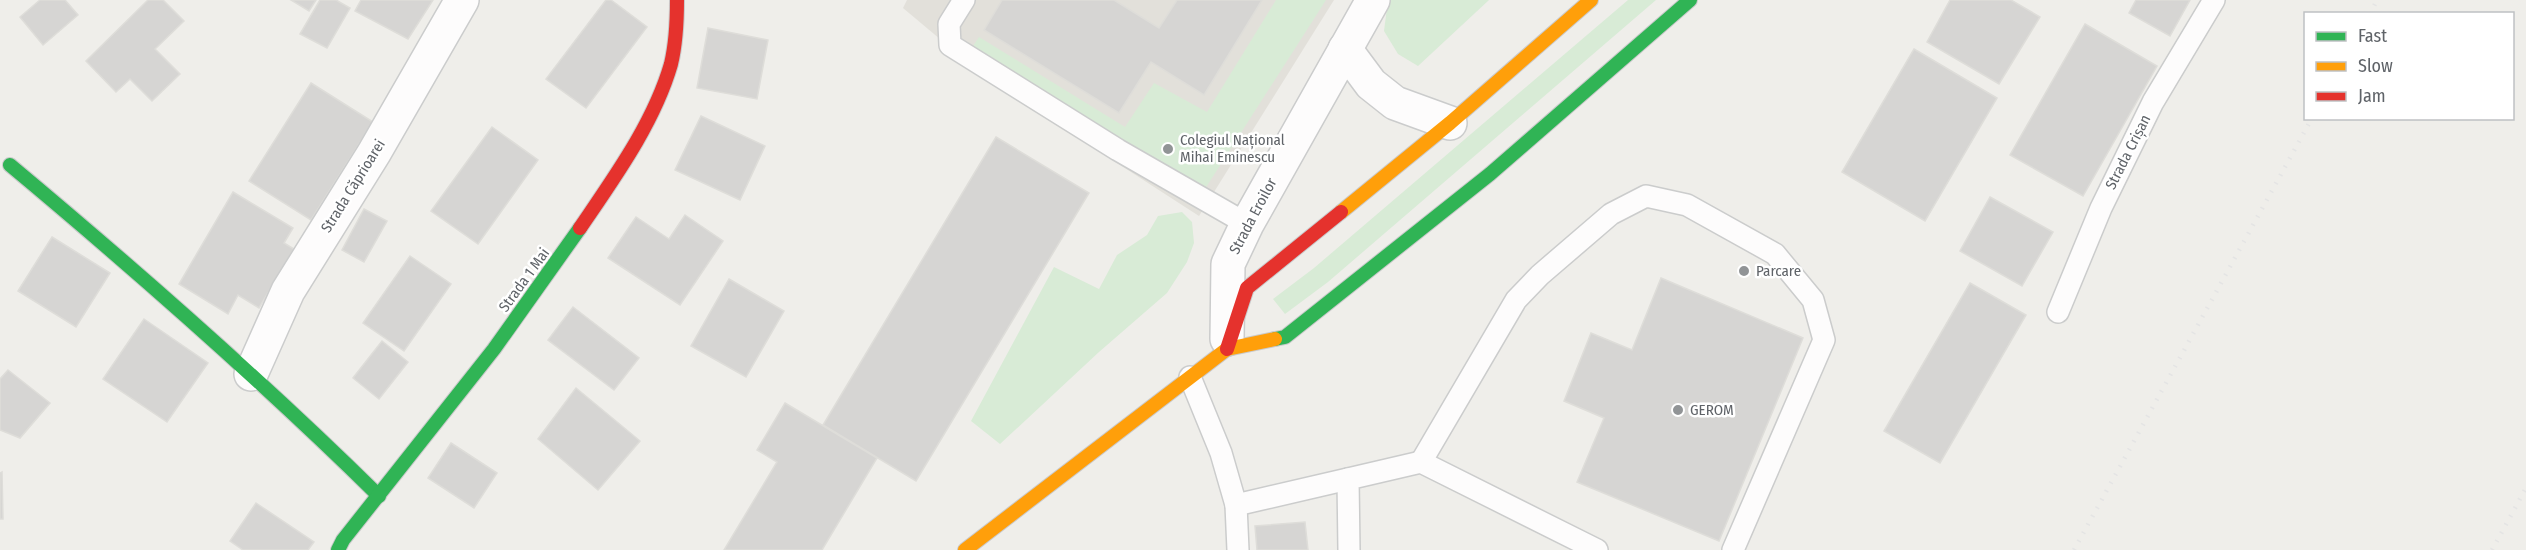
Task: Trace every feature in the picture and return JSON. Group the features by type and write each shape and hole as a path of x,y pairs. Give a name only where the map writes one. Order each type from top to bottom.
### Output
{"main road":[{"name":"Strada 1 Mai","path":"338,550 343,540 453,404 547,278 629,155 655,104 669,69 677,28 678,0"},
{"path":"1227,349 1247,288 1450,123 1591,0"},
{"path":"965,550 1227,349 1286,337 1490,174 1690,0"},
{"path":"10,165 123,259 278,397 379,496"}],"street":[{"name":"Strada Căprioarei","path":"251,374 288,291 374,153 462,0"},
{"name":"Strada Eroilor","path":"1227,349 1228,264 1247,224 1372,0"},
{"path":"1345,49 1371,84 1395,103 1450,123"}],"lane":[{"path":"964,0 950,24 950,45 1118,150 1247,224"},
{"name":"Strada Crișan","path":"2058,312 2101,208 2154,102 2214,0"},
{"path":"1421,462 1516,300 1540,275 1611,214 1646,196 1687,205 1775,254 1813,300 1824,340 1733,550"},
{"path":"1190,377 1221,453 1236,505 1238,550"},
{"path":"1236,505 1421,462 1597,550"},
{"path":"1348,479 1349,550"}],"shaded area":[{"name":"Colegiul Național Mihai Eminescu","path":"907,0 1334,0 1199,216 990,81 903,8"}],"green space":[{"path":"1276,0 1326,0 1203,192 971,49 979,37 1125,127 1154,83 1207,112"},
{"path":"1388,0 1489,0 1418,66 1398,54 1384,31"},
{"path":"1628,0 1656,0 1328,282 1285,314 1273,299 1314,268"},
{"path":"1182,212 1192,222 1194,243 1187,262 1167,293 1099,352 1000,444 971,421 1054,267 1099,289 1117,255 1147,235 1158,216"}],"building":[{"path":"40,0 65,0 78,15 43,45 20,17"},
{"path":"148,0 163,0 184,21 155,49 180,74 152,101 130,79 116,92 86,61"},
{"path":"291,0 316,0 309,11"},
{"path":"320,0 336,0 350,8 327,48 300,34"},
{"path":"361,0 433,0 408,39 355,11"},
{"path":"606,0 611,0 647,27 586,108 546,79"},
{"path":"1002,0 1114,0 1159,28 1177,0 1262,0 1204,95 1151,62 1119,113 984,30"},
{"path":"1950,0 2011,0 2040,17 1999,84 1927,42"},
{"path":"2136,0 2190,0 2170,36 2129,13"},
{"path":"2085,24 2157,66 2083,196 2010,155"},
{"path":"708,28 768,40 757,99 697,88"},
{"path":"1914,49 1997,98 1925,221 1842,172"},
{"path":"311,83 373,122 311,220 249,181"},
{"path":"701,116 765,146 740,200 675,170"},
{"path":"492,127 538,160 478,244 431,211"},
{"path":"996,137 1089,193 916,481 823,425"},
{"path":"233,192 293,228 284,243 294,249 259,308 238,295 228,314 179,284"},
{"path":"1990,197 2053,232 2022,286 1960,251"},
{"path":"364,209 387,221 364,262 342,250"},
{"path":"685,215 723,241 680,305 608,258 636,217 669,239"},
{"path":"52,237 110,273 76,327 18,291"},
{"path":"410,256 451,284 404,351 363,323"},
{"name":"GEROM","path":"1661,278 1803,338 1719,541 1577,482 1604,418 1564,401 1591,333 1632,350"},
{"path":"729,279 784,311 746,377 691,346"},
{"path":"1970,283 2026,315 1940,463 1884,431"},
{"path":"573,307 639,358 614,390 548,340"},
{"path":"144,319 208,363 167,422 103,379"},
{"path":"382,341 408,362 379,399 353,378"},
{"path":"8,370 50,403 20,438 0,430 0,379"},
{"path":"576,388 640,441 598,490 538,439"},
{"path":"785,403 877,458 822,550 724,550 777,462 757,450"},
{"path":"451,443 497,473 474,508 428,478"},
{"path":"2,472 3,519 0,519 0,473"},
{"path":"256,503 314,542 308,550 243,550 230,541"},
{"path":"1305,522 1308,550 1257,550 1255,526"}],"railway":[{"path":"2371,12 2377,0"},
{"path":"2074,550 2311,120"},
{"path":"2492,550 2526,488"}],"traffic: fast":[{"path":"1275,339 1285,337 1490,174 1690,0"},
{"path":"10,165 198,327 379,496"},
{"path":"338,550 343,540 494,349 580,228"}],"traffic: slow":[{"path":"1341,212 1450,123 1591,0"},
{"path":"965,550 1227,349 1275,339"}],"traffic: jam":[{"path":"580,228 644,129 664,86 674,48 677,0"},
{"path":"1227,349 1247,288 1341,212"}],"place":[{"name":"Colegiul Național Mihai Eminescu","path":"1168,149"},
{"name":"Parcare","path":"1744,271"},
{"name":"GEROM","path":"1678,410"}]}
